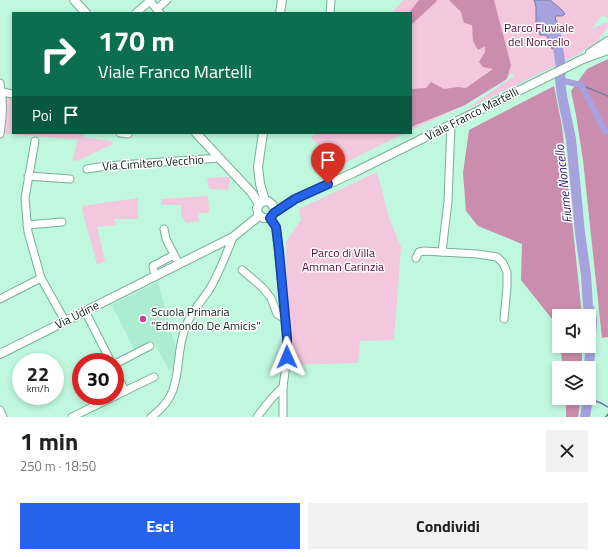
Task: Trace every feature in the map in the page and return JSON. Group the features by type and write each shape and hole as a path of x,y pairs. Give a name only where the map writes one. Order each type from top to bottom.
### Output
{"main road":[{"path":"74,0 85,12"},
{"path":"280,12 282,0"},
{"name":"Viale Franco Martelli","path":"582,59 608,41"},
{"name":"Viale Franco Martelli","path":"272,212 295,199 353,173 582,59 608,50"},
{"path":"197,134 252,193 262,202 270,202 272,212 264,219 259,216 257,210 262,202 258,167 263,134"},
{"name":"Via Udine","path":"0,354 232,237 259,216"}],"street":[{"path":"137,12 150,0 159,11 167,0"},
{"path":"330,12 331,0"},
{"path":"0,82 3,112 0,134"},
{"path":"2,92 12,94"},
{"path":"442,252 448,201 451,124"},
{"path":"35,141 25,198 27,225 33,253 41,278 65,321"},
{"name":"Via Cimitero Vecchio","path":"87,169 106,166 220,158"},
{"path":"28,176 70,180"},
{"path":"272,212 276,227 285,319 287,357 283,387 283,417"},
{"path":"27,225 62,222"},
{"path":"164,229 166,239 179,264"},
{"path":"150,417 163,408 174,388 185,326 195,308 209,290 224,260 232,237"},
{"path":"416,258 419,252 478,254 497,257 503,263 507,272 504,319"},
{"path":"155,276 153,266 174,254"},
{"path":"242,270 262,287 271,298 277,314 285,319"},
{"path":"0,298 41,278"},
{"path":"85,311 106,353"},
{"path":"124,359 150,346"},
{"path":"125,391 154,377"},
{"path":"257,417 271,399 283,387"},
{"path":"72,417 97,405"},
{"path":"0,410 3,417"}],"shaded area":[{"path":"419,0 437,0 412,24 412,12 410,12"},
{"path":"449,0 494,0 511,65 507,79 465,105 412,127 412,89 426,88 431,82 444,89 458,87 466,88 493,69 483,67 479,62 485,52 485,46 478,50 473,41 472,25 464,23 461,12"},
{"path":"534,0 550,0 565,14 562,16 556,16 555,19 560,26 561,44 552,49 546,35 540,35 536,22 536,7"},
{"path":"608,59 608,337 602,338 583,160 571,91 587,69"},
{"path":"554,86 562,126 581,309 552,309 552,319 521,280 522,244 478,226 466,211 463,173 469,130"},
{"name":"Scuola Primaria \"Edmondo De Amicis\"","path":"158,282 176,347 172,371 169,370 154,342 135,351 112,305"},
{"path":"561,353 582,353 582,361 562,361"},
{"path":"566,405 580,405 578,417 566,417"}],"green space":[{"name":"Parco Fluviale del Noncello","path":"403,0 608,0 608,18 602,15 592,29 607,22 608,27 597,42 575,56 465,110 514,76 512,73 465,105 412,130 412,12 393,12"},
{"path":"9,96 12,97 12,134 2,133 6,98"},
{"path":"13,134 84,134 83,137 111,141 113,144 79,160 73,161 77,140"},
{"path":"315,134 403,134 339,166 333,155 328,158 311,137"},
{"name":"Parco di Villa Amman Carinzia","path":"377,172 390,221 401,247 394,340 360,341 358,363 288,365 286,242 301,220 299,209"},
{"path":"230,177 228,190 209,189 207,178"},
{"path":"208,196 209,213 198,213 199,221 186,223 181,214 181,205 161,205 161,199"},
{"path":"138,198 138,219 114,219 116,225 97,227 105,261 97,264 82,206"}],"waterway":[{"name":"Fiume Noncello","path":"556,34 561,68 560,80 562,96 571,139 580,233 586,275 588,307 591,312 592,321 589,361"},
{"path":"560,80 581,85 605,131 608,132"},
{"path":"581,85 608,96"},
{"path":"596,401 608,407"},
{"name":"Fiume Noncello","path":"585,417 587,405"}],"place":[{"name":"Scuola Primaria \"Edmondo De Amicis\"","path":"143,319"}],"route":[{"path":"287,357 287,338 279,251 276,227 270,218 274,213 295,199 328,184"}]}
